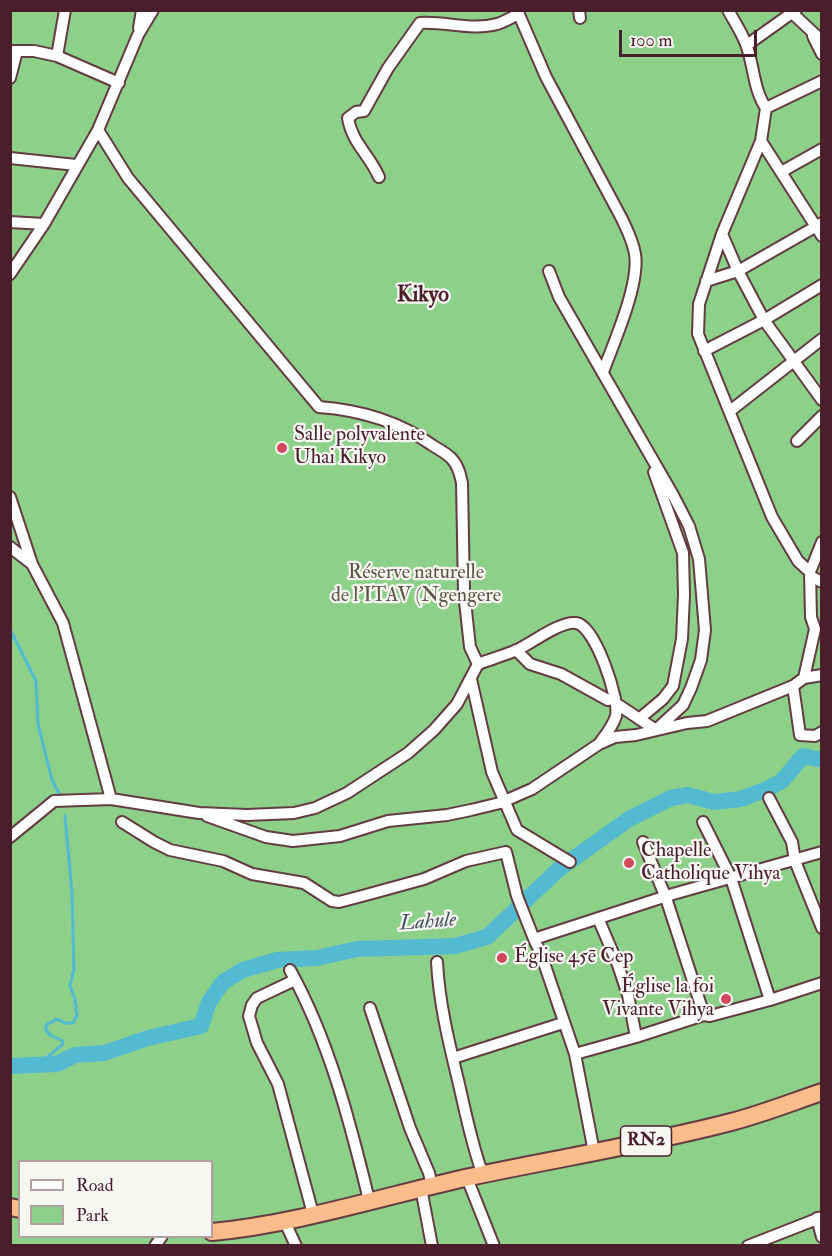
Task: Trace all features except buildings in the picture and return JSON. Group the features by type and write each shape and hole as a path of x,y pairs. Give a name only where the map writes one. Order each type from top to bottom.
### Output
{"highway":[{"name":"RN2","path":"213,1232 313,1214 475,1176 733,1122 822,1092"}],"street":[{"path":"57,56 65,10"},
{"path":"138,35 142,10"},
{"path":"10,274 44,224 98,130 138,35 153,10"},
{"path":"728,10 747,45 754,79 761,101 766,108 761,141 722,234 699,304 698,334 772,517 798,561 810,574 822,582"},
{"path":"747,45 792,11 811,33 822,41"},
{"path":"379,177 372,162 350,131 348,118 356,112 364,111 388,68 420,22 473,27 497,24 518,12 546,77 631,239 635,256 633,283 603,372"},
{"path":"811,33 822,54"},
{"path":"10,78 14,51 34,51 57,56 119,83"},
{"path":"766,108 822,81"},
{"path":"98,130 128,178 319,407 340,408 390,422 410,430 451,458 459,471 462,483 464,592 470,647 478,664"},
{"path":"761,141 819,224 822,236"},
{"path":"782,172 822,149"},
{"path":"10,158 76,165"},
{"path":"10,222 44,224"},
{"path":"706,281 738,271 819,224"},
{"path":"722,234 738,271 764,320 822,400"},
{"path":"549,271 559,297 689,526 699,559 705,630 701,660 692,688 683,705 656,730"},
{"path":"704,351 764,320 822,285"},
{"path":"730,411 822,339"},
{"path":"797,441 822,416"},
{"path":"639,719 663,699 673,686 682,639 684,595 683,553 647,451"},
{"path":"10,497 32,564 63,623 111,799"},
{"path":"804,678 815,629 812,617 810,574 822,542"},
{"path":"11,547 32,564"},
{"path":"10,837 54,801 111,799 199,813 247,815 294,813 315,808 347,793 408,753 458,704 478,664 516,650 560,627 576,623 586,628 600,655 616,701 615,717 600,744"},
{"path":"516,650 530,664 561,674 608,700 616,701 656,730"},
{"path":"199,813 266,837 293,841 340,836 388,821 447,815 505,801 532,789 600,744 615,737 707,721 793,686 804,678 822,675"},
{"path":"471,679 492,772 517,830 570,862"},
{"path":"793,686 800,735 815,736 822,732"},
{"path":"768,798 792,843 795,861 822,928"},
{"path":"122,822 170,850 223,861 252,874 304,882 332,901 339,902 424,879 466,861 506,852 517,897 541,954 575,1054 594,1152"},
{"path":"703,822 730,878 770,1000"},
{"path":"643,842 666,898 704,1015"},
{"path":"534,939 597,918 822,852"},
{"path":"597,918 618,965 628,995 636,1037"},
{"path":"437,962 438,988 474,1149 475,1176 494,1245"},
{"path":"290,970 303,994 331,1066 369,1200"},
{"path":"295,980 257,998 249,1016 257,1043 278,1084 313,1214"},
{"path":"575,1054 704,1015 710,1016 770,1000 822,983"},
{"path":"370,1008 407,1119 429,1173 426,1187 432,1245"},
{"path":"453,1058 564,1023"},
{"path":"748,1245 819,1218 822,1237"},
{"path":"284,1220 296,1245"}],"green space":[{"name":"Réserve naturelle de l'ITAV (Ngengere","path":"10,11 821,11 821,1245 11,1245"}],"waterway":[{"path":"10,629 36,681 38,724 52,780 61,797"},
{"name":"Lahule","path":"10,1066 57,1064 75,1055 104,1053 148,1038 201,1026 209,1002 223,982 243,970 277,960 317,958 357,949 455,946 487,937 559,869 629,819 671,798 688,795 714,802 741,799 782,781 803,756 822,760"},
{"path":"43,1065 45,1059 62,1045 63,1041 50,1035 46,1030 46,1025 57,1019 65,1023 73,1023 77,1016 75,999 70,986 74,969 72,893 65,816"}],"place":[{"name":"Salle polyvalente Uhai Kikyo","path":"282,448"},
{"name":"Chapelle Catholique Vihya","path":"629,863"},
{"name":"Église 45ē Cep","path":"502,958"},
{"name":"Église la foi Vivante Vihya","path":"726,999"}],"district":[{"name":"Kikyo","path":"423,296"}]}
